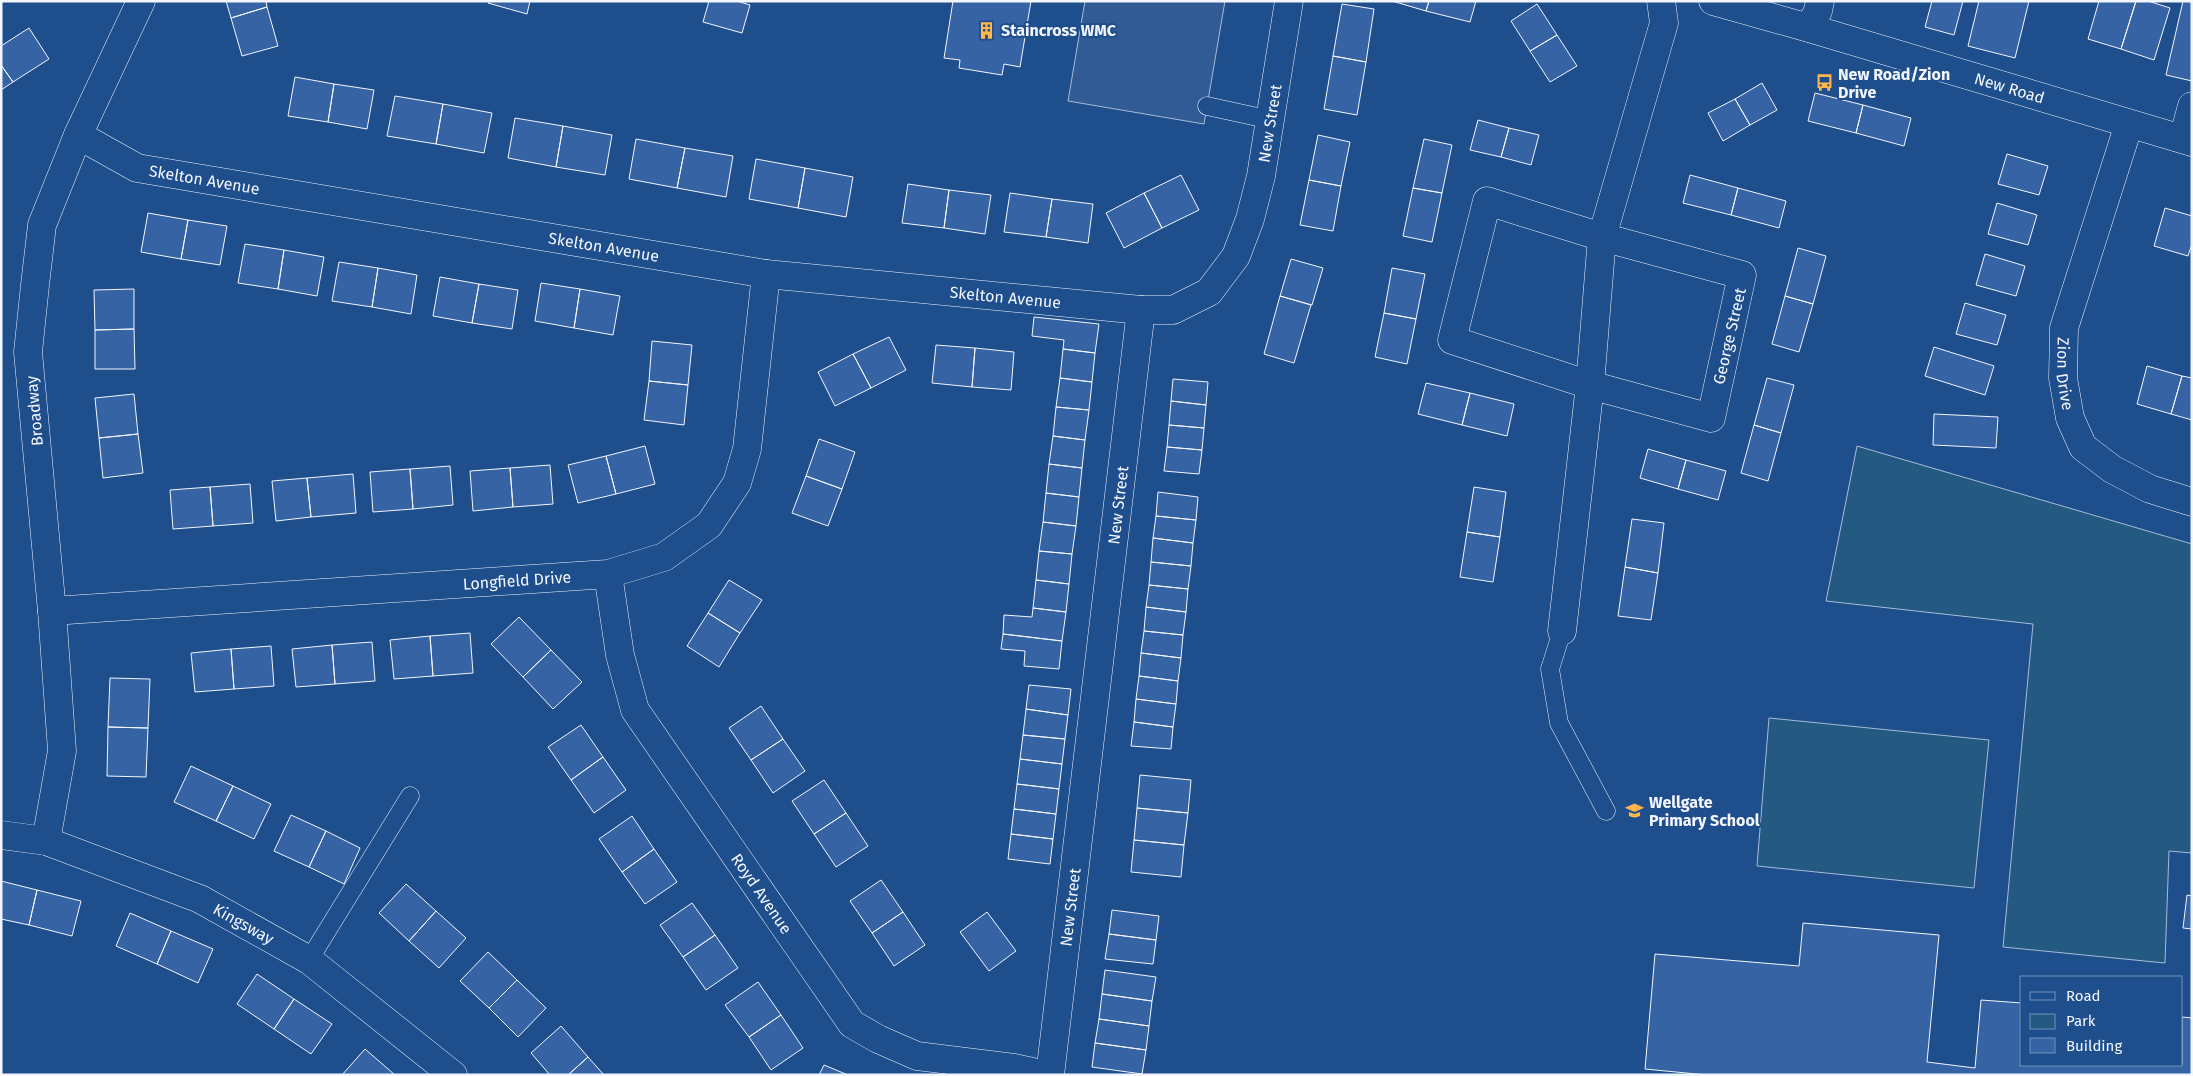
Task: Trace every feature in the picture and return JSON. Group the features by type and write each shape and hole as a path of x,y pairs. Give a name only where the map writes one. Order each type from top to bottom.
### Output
{"street":[{"name":"Broadway","path":"46,841 62,751 52,611 28,352 42,225 78,135 141,1"},
{"name":"New Street","path":"1050,1075 1141,310 1174,310 1209,292 1236,256 1252,211 1271,120 1289,1"},
{"path":"1562,631 1590,385 1602,237 1664,23 1661,1"},
{"name":"New Road","path":"1712,1 2187,140"},
{"path":"1809,28 1818,11 1820,1"},
{"path":"2187,140 2192,106"},
{"name":"Zion Drive","path":"2129,124 2064,328 2063,378 2070,418 2083,447 2112,469 2150,489 2192,502"},
{"name":"Skelton Avenue","path":"78,135 136,168 766,274 1141,310"},
{"name":"George Street","path":"1487,201 1602,237 1742,275 1711,418 1590,385 1452,340 1487,201"},
{"name":"Longfield Drive","path":"52,611 608,574 664,557 709,525 737,483 747,448 766,274"},
{"name":"Royd Avenue","path":"608,574 620,655 635,710 852,1024 878,1039 917,1056 1014,1068 1046,1075"},
{"name":"Kingsway","path":"1,835 46,841 200,899 309,960 453,1075"}],"lane":[{"path":"1207,106 1271,120"},
{"path":"1562,631 1550,669 1559,723 1606,811"},
{"path":"309,960 410,796"}],"green space":[{"path":"1857,446 2192,544 2192,853 2169,851 2165,963 2003,947 2033,624 1826,601"},
{"path":"1769,718 1989,740 1974,888 1757,866"}],"shaded area":[{"path":"1085,1 1225,1 1204,124 1068,101"}],"building":[{"path":"226,1 266,1 267,7 231,18"},
{"path":"489,1 530,1 527,14 488,3"},
{"path":"709,1 737,1 750,5 742,33 703,22"},
{"name":"Staincross WMC","path":"953,1 1031,1 1020,67 1004,64 1002,75 959,68 960,60 944,58"},
{"path":"1392,1 1429,1 1426,11"},
{"path":"1429,1 1476,1 1470,22 1426,11"},
{"path":"1932,1 1963,1 1954,35 1925,27"},
{"path":"1979,1 2029,1 2015,58 1968,46"},
{"path":"2099,1 2136,1 2121,49 2088,39"},
{"path":"2136,1 2148,1 2170,8 2154,60 2121,49"},
{"path":"2183,1 2192,2 2192,81 2166,75"},
{"path":"1342,4 1374,9 1366,62 1333,56"},
{"path":"1537,4 1557,35 1530,51 1511,21"},
{"path":"267,7 278,46 242,56 231,18"},
{"path":"29,28 49,59 13,82 1,65 1,46"},
{"path":"1557,35 1577,66 1550,82 1530,51"},
{"path":"1333,56 1366,62 1357,115 1324,109"},
{"path":"1,65 13,82 1,90"},
{"path":"295,77 334,84 328,122 288,116"},
{"path":"1762,83 1777,110 1750,125 1735,99"},
{"path":"334,84 374,90 367,129 328,122"},
{"path":"1815,93 1863,105 1856,133 1808,121"},
{"path":"395,96 443,104 436,144 387,136"},
{"path":"1735,99 1750,125 1723,141 1708,113"},
{"path":"443,104 492,113 484,153 436,144"},
{"path":"1863,105 1911,118 1904,146 1856,133"},
{"path":"515,118 563,126 556,167 508,158"},
{"path":"1478,120 1509,128 1501,157 1470,150"},
{"path":"563,126 612,135 605,175 556,167"},
{"path":"1509,128 1539,135 1531,165 1501,157"},
{"path":"1318,135 1350,142 1341,186 1309,180"},
{"path":"636,139 685,148 677,188 629,179"},
{"path":"1424,139 1452,145 1442,193 1413,188"},
{"path":"685,148 733,156 726,197 677,188"},
{"path":"2007,154 2048,166 2039,195 1998,184"},
{"path":"756,159 805,168 798,208 749,199"},
{"path":"805,168 853,177 846,217 798,208"},
{"path":"1181,175 1199,210 1162,228 1144,193"},
{"path":"1690,175 1738,188 1731,215 1683,203"},
{"path":"1309,180 1341,186 1333,231 1300,225"},
{"path":"908,184 949,190 944,228 902,223"},
{"path":"1413,188 1442,193 1432,242 1403,236"},
{"path":"1738,188 1786,201 1779,228 1731,215"},
{"path":"949,190 991,195 985,234 944,228"},
{"path":"1010,193 1052,199 1046,237 1004,232"},
{"path":"1144,193 1162,228 1124,248 1106,213"},
{"path":"1052,199 1093,204 1088,243 1046,237"},
{"path":"1997,203 2037,215 2028,245 1988,234"},
{"path":"2165,208 2192,216 2192,244 2188,256 2154,246"},
{"path":"148,213 188,220 181,259 141,252"},
{"path":"188,220 227,226 220,265 181,259"},
{"path":"245,244 284,250 278,289 238,283"},
{"path":"1798,248 1826,256 1813,304 1785,296"},
{"path":"284,250 324,257 317,296 278,289"},
{"path":"1985,254 2025,266 2016,296 1976,285"},
{"path":"1291,259 1323,268 1312,305 1280,296"},
{"path":"339,262 378,268 372,307 332,301"},
{"path":"378,268 417,275 411,314 372,307"},
{"path":"1392,268 1425,274 1416,319 1384,313"},
{"path":"440,277 479,284 472,323 433,316"},
{"path":"541,283 580,289 574,328 535,321"},
{"path":"479,284 518,290 512,329 472,323"},
{"path":"134,289 134,329 95,330 94,290"},
{"path":"580,289 620,296 613,335 574,328"},
{"path":"1280,296 1311,305 1294,363 1264,354"},
{"path":"1785,296 1813,304 1799,352 1772,344"},
{"path":"1965,303 2006,315 1997,345 1956,334"},
{"path":"1384,313 1416,319 1407,364 1375,357"},
{"path":"1034,317 1099,324 1095,353 1063,349 1064,340 1032,336"},
{"path":"134,329 135,369 95,369 95,330"},
{"path":"889,337 906,370 871,388 853,354"},
{"path":"652,341 692,345 688,385 649,381"},
{"path":"936,345 975,348 972,387 932,383"},
{"path":"1934,347 1994,366 1985,395 1925,376"},
{"path":"975,348 1014,352 1011,390 972,387"},
{"path":"1063,349 1095,353 1092,382 1060,378"},
{"path":"853,354 871,388 835,406 818,372"},
{"path":"2147,366 2182,376 2171,414 2137,404"},
{"path":"2182,376 2192,378 2192,420 2171,414"},
{"path":"1060,378 1092,382 1089,410 1056,407"},
{"path":"1767,378 1794,385 1781,433 1754,425"},
{"path":"1173,379 1208,382 1206,405 1171,401"},
{"path":"649,381 688,385 684,425 644,420"},
{"path":"1426,383 1470,393 1462,425 1418,414"},
{"path":"1470,393 1514,404 1507,436 1462,425"},
{"path":"134,394 138,434 99,438 95,398"},
{"path":"1171,401 1206,405 1204,428 1169,425"},
{"path":"1056,407 1089,410 1085,440 1053,436"},
{"path":"1934,414 1998,417 1996,448 1933,445"},
{"path":"1169,425 1204,428 1202,450 1167,447"},
{"path":"1754,425 1781,433 1768,481 1741,473"},
{"path":"138,434 143,473 103,478 99,438"},
{"path":"1053,436 1085,440 1082,468 1049,464"},
{"path":"819,439 855,452 842,489 806,476"},
{"path":"645,446 655,484 616,494 606,456"},
{"path":"1167,447 1202,450 1199,474 1164,471"},
{"path":"1648,449 1686,460 1678,489 1640,478"},
{"path":"606,456 616,494 578,503 568,465"},
{"path":"1686,460 1726,471 1718,500 1678,489"},
{"path":"1049,464 1082,468 1079,497 1046,493"},
{"path":"550,465 553,504 513,507 510,468"},
{"path":"450,466 453,505 413,509 410,469"},
{"path":"510,468 513,507 473,511 470,471"},
{"path":"410,469 413,509 373,512 370,472"},
{"path":"353,474 356,513 311,517 307,478"},
{"path":"806,476 842,489 828,526 792,513"},
{"path":"307,478 311,517 276,521 272,481"},
{"path":"250,484 253,523 213,526 210,487"},
{"path":"210,487 213,526 173,529 170,490"},
{"path":"1474,487 1506,492 1500,537 1467,532"},
{"path":"1158,492 1198,497 1196,520 1156,516"},
{"path":"1046,493 1079,497 1076,526 1043,522"},
{"path":"1156,516 1196,520 1193,543 1153,538"},
{"path":"1632,519 1664,523 1658,573 1625,567"},
{"path":"1043,522 1076,526 1072,554 1039,551"},
{"path":"1467,532 1500,537 1493,582 1460,577"},
{"path":"1153,538 1193,543 1191,566 1151,562"},
{"path":"1039,551 1072,554 1069,584 1036,580"},
{"path":"1151,562 1191,566 1188,589 1149,585"},
{"path":"1625,567 1658,573 1651,620 1618,616"},
{"path":"729,580 762,600 740,633 708,613"},
{"path":"1036,580 1069,584 1066,612 1033,608"},
{"path":"1149,585 1188,589 1186,612 1146,607"},
{"path":"1146,607 1186,612 1183,635 1144,631"},
{"path":"1033,608 1066,612 1062,641 1003,634 1004,615 1032,617"},
{"path":"708,613 740,633 719,667 687,646"},
{"path":"519,617 551,650 523,677 491,644"},
{"path":"1144,631 1183,635 1181,658 1141,653"},
{"path":"470,633 473,673 433,676 430,636"},
{"path":"1003,634 1062,641 1059,669 1024,666 1025,651 1001,649"},
{"path":"430,636 433,676 394,679 390,640"},
{"path":"372,642 375,681 335,684 332,645"},
{"path":"332,645 335,684 296,687 292,649"},
{"path":"271,646 274,686 234,689 231,649"},
{"path":"231,649 234,689 195,692 191,653"},
{"path":"551,650 582,682 553,709 523,677"},
{"path":"1141,653 1181,658 1178,681 1139,676"},
{"path":"1139,676 1178,681 1176,704 1136,699"},
{"path":"110,678 150,679 148,728 108,727"},
{"path":"1029,685 1071,689 1068,715 1026,709"},
{"path":"1136,699 1176,704 1173,727 1134,722"},
{"path":"761,706 783,739 751,760 729,728"},
{"path":"1026,709 1068,715 1065,739 1023,735"},
{"path":"1134,722 1173,727 1171,749 1131,746"},
{"path":"581,725 603,757 571,780 548,747"},
{"path":"108,727 148,728 146,777 107,776"},
{"path":"1023,735 1065,739 1062,764 1020,759"},
{"path":"783,739 805,771 773,793 751,760"},
{"path":"603,757 626,790 594,813 571,780"},
{"path":"1020,759 1062,764 1059,789 1017,784"},
{"path":"191,766 233,786 216,821 174,802"},
{"path":"1140,775 1191,780 1188,813 1137,808"},
{"path":"824,780 846,813 814,834 792,801"},
{"path":"1017,784 1059,789 1056,814 1014,809"},
{"path":"233,786 271,804 254,839 216,821"},
{"path":"1137,808 1188,813 1184,845 1134,840"},
{"path":"1014,809 1056,814 1053,839 1011,834"},
{"path":"846,813 868,846 836,867 814,834"},
{"path":"291,815 326,831 309,867 274,851"},
{"path":"632,816 654,849 622,872 599,839"},
{"path":"326,831 360,848 344,884 309,867"},
{"path":"1011,834 1053,839 1050,864 1008,859"},
{"path":"1134,840 1184,845 1181,877 1131,872"},
{"path":"654,849 677,882 645,904 622,872"},
{"path":"881,880 903,912 872,933 850,901"},
{"path":"1,881 37,890 29,925 1,919"},
{"path":"406,884 436,911 409,941 379,913"},
{"path":"37,890 81,901 72,936 29,925"},
{"path":"2187,895 2192,896 2192,929 2183,928"},
{"path":"692,903 715,935 683,957 660,925"},
{"path":"1112,910 1159,916 1156,940 1109,934"},
{"path":"436,911 466,938 439,968 409,941"},
{"path":"903,912 925,945 894,966 872,933"},
{"path":"987,912 1016,951 989,971 960,932"},
{"path":"130,913 171,931 157,964 116,946"},
{"path":"1803,923 1939,935 1927,1062 1975,1068 1981,1000 2020,1003 2020,1066 2183,1066 2183,1017 2192,1018 2192,1075 1707,1075 1645,1069 1655,954 1799,966"},
{"path":"171,931 213,949 198,983 157,964"},
{"path":"1109,934 1156,940 1153,964 1105,959"},
{"path":"715,935 738,968 706,990 683,957"},
{"path":"488,952 517,980 489,1008 460,981"},
{"path":"1105,970 1156,977 1152,1001 1102,994"},
{"path":"257,974 294,999 274,1029 237,1004"},
{"path":"517,980 546,1008 518,1037 489,1008"},
{"path":"758,982 781,1015 749,1037 725,1005"},
{"path":"1102,994 1152,1001 1149,1026 1099,1019"},
{"path":"294,999 332,1024 311,1054 274,1029"},
{"path":"781,1015 803,1048 771,1070 749,1037"},
{"path":"1099,1019 1149,1026 1146,1050 1095,1043"},
{"path":"561,1026 588,1057 568,1075 550,1075 531,1053"},
{"path":"1095,1043 1146,1050 1142,1074 1092,1067"},
{"path":"365,1049 395,1075 342,1075"},
{"path":"588,1057 604,1075 568,1075"},
{"path":"824,1065 848,1075 819,1075"}],"place":[{"name":"Staincross WMC","path":"987,30"},
{"name":"New Road/Zion Drive","path":"1824,83"},
{"name":"Wellgate Primary School","path":"1635,811"}]}
